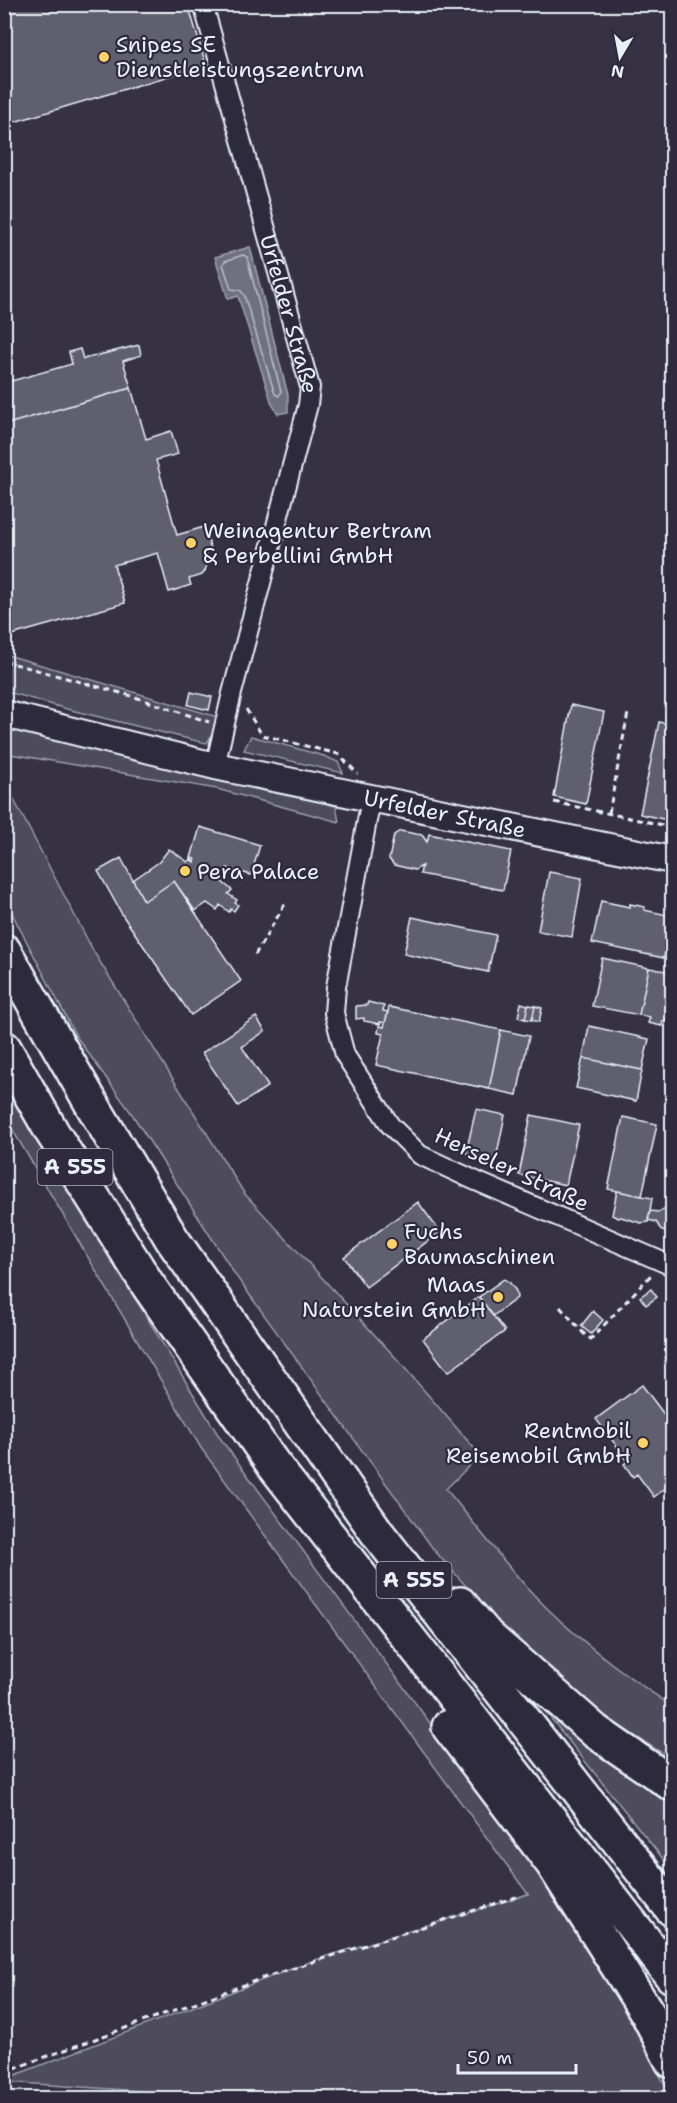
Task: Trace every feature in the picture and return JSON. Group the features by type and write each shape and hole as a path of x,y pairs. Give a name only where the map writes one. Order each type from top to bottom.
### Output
{"highway":[{"name":"A 555","path":"4,951 172,1239 378,1534 672,1909"},
{"name":"A 555","path":"4,1048 52,1132 148,1285 273,1464 672,1976"},
{"path":"172,1239 218,1280 416,1554 487,1636 595,1731 672,1784"},
{"path":"273,1464 317,1546 369,1621 553,1864 648,2014 672,2061"}],"main road":[{"name":"Urfelder Straße","path":"4,714 215,766 672,860"}],"street":[{"name":"Urfelder Straße","path":"203,4 310,387 308,405 215,766"},
{"name":"Herseler Straße","path":"371,799 336,987 334,1013 345,1055 390,1125 420,1155 667,1264"}],"path":[{"path":"4,661 132,696 225,727"},
{"path":"609,813 628,713"},
{"path":"262,735 338,754 366,782 371,799"},
{"path":"554,802 672,826"},
{"path":"255,955 285,903"},
{"path":"560,1307 586,1336 591,1338 667,1264"},
{"path":"4,2072 266,1977 516,1898"},
{"path":"4,2043 14,2067"}],"shaded area":[{"path":"4,654 218,717 216,729 207,743 67,709 5,691"},
{"path":"4,723 336,806 339,822 217,789 5,753"},
{"path":"251,736 324,756 338,762 343,773 244,750"},
{"path":"4,781 95,954 244,1193 396,1358 480,1455 446,1489 511,1569 550,1611 600,1655 672,1706 672,1759 608,1720 505,1630 434,1550 236,1276 132,1114 76,1036 5,900"},
{"path":"4,1082 220,1438 542,1875 627,2014 672,2098 250,2098 5,2082 5,2079 312,1961 528,1894 201,1448 5,1117"},
{"path":"509,1666 672,1791 672,1870"}],"water":[{"path":"250,247 288,395 288,412 278,414 272,404 238,296 228,299 215,257"}],"building":[{"name":"Snipes SE Dienstleistungszentrum","path":"4,4 188,4 206,65 4,125"},
{"path":"139,345 141,355 123,361 131,388 4,425 4,383 72,364 69,352 80,349 83,359"},
{"path":"131,388 146,439 171,431 178,454 156,460 177,535 204,527 211,550 205,551 208,561 205,571 202,575 189,579 191,585 169,592 158,553 114,565 125,603 8,636 4,624 4,425"},
{"path":"191,692 212,697 209,710 188,705"},
{"path":"571,705 604,712 586,804 554,797"},
{"path":"659,722 672,725 672,821 640,814"},
{"name":"Pera Palace","path":"200,827 260,845 251,875 227,868 222,882 232,890 228,894 237,900 235,903 238,905 234,911 231,909 229,912 220,905 217,910 207,903 195,911 174,881 144,901 133,880 159,862 169,849 188,862 191,859 194,862 195,859 191,858"},
{"path":"400,831 422,835 427,842 429,834 511,851 503,890 420,874 422,866 415,870 394,865 389,859 394,835"},
{"path":"121,858 144,901 174,881 241,981 191,1015 123,916 98,871"},
{"path":"549,872 582,878 572,937 538,931"},
{"path":"601,901 630,907 630,904 645,907 644,910 672,916 664,958 592,943"},
{"path":"412,917 496,935 488,972 404,954"},
{"path":"602,958 649,968 639,1015 592,1006"},
{"path":"649,968 671,972 666,998 672,999 672,1023 663,1021 662,1026 648,1023 650,1017 639,1015"},
{"path":"368,1002 384,1006 383,1011 388,1012 385,1023 364,1021 364,1018 356,1019 356,1006 367,1005"},
{"path":"521,1003 528,1005 525,1019 518,1017"},
{"path":"528,1005 535,1006 532,1020 525,1019"},
{"path":"535,1006 542,1008 539,1022 532,1020"},
{"path":"389,1007 501,1030 489,1089 376,1065 383,1034 378,1033 379,1026 384,1027"},
{"path":"256,1017 265,1031 242,1047 268,1086 238,1106 202,1053"},
{"path":"589,1026 649,1039 642,1070 583,1058"},
{"path":"501,1030 529,1036 517,1095 489,1089"},
{"path":"583,1058 642,1070 636,1101 576,1088"},
{"path":"476,1109 505,1115 496,1159 466,1153"},
{"path":"531,1115 579,1125 566,1185 519,1175"},
{"path":"623,1117 657,1124 642,1196 608,1189"},
{"path":"617,1191 652,1198 648,1222 641,1223 612,1215"},
{"name":"Fuchs Baumaschinen","path":"418,1202 440,1232 366,1287 344,1257"},
{"path":"667,1207 672,1208 672,1233 662,1231 656,1222 648,1220 650,1211 659,1212"},
{"name":"Maas Naturstein GmbH","path":"504,1279 516,1291 517,1298 493,1316 479,1297"},
{"path":"651,1289 657,1297 646,1305 640,1297"},
{"path":"479,1297 505,1331 448,1372 423,1339"},
{"path":"593,1311 603,1320 591,1334 581,1326"},
{"name":"Rentmobil Reisemobil GmbH","path":"642,1385 672,1425 672,1483 654,1497 637,1474 633,1477 624,1464 628,1461 596,1419"}],"place":[{"name":"Snipes SE Dienstleistungszentrum","path":"104,57"},
{"name":"Weinagentur Bertram & Perbellini GmbH","path":"191,543"},
{"name":"Pera Palace","path":"185,871"},
{"name":"Fuchs Baumaschinen","path":"392,1244"},
{"name":"Maas Naturstein GmbH","path":"498,1297"},
{"name":"Rentmobil Reisemobil GmbH","path":"643,1443"}]}
